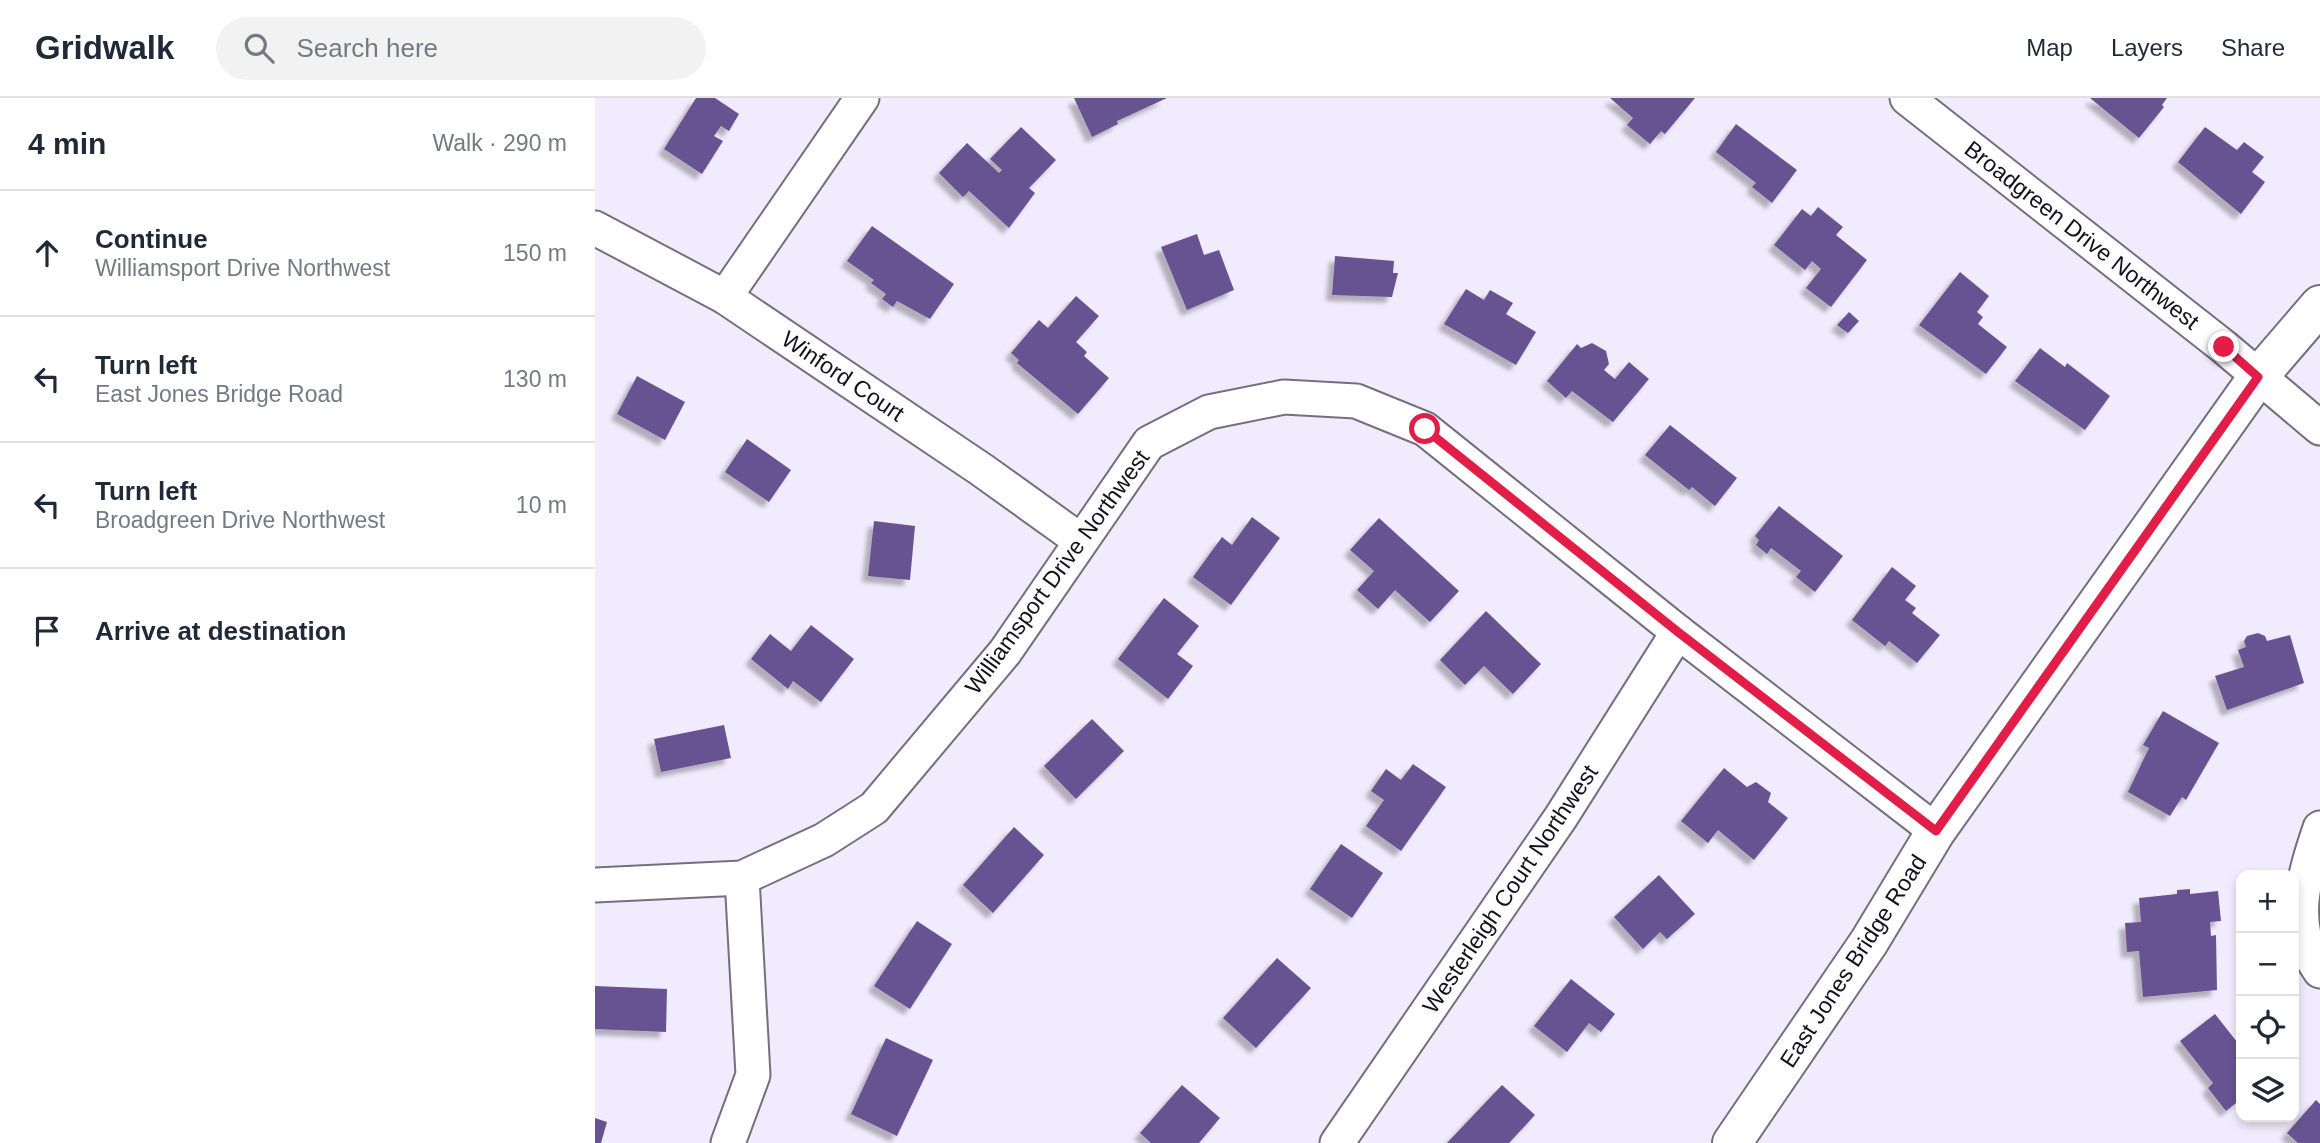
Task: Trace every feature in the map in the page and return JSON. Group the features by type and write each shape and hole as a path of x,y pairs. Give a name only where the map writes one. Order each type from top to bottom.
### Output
{"street":[{"path":"725,297 862,98"},
{"name":"Broadgreen Drive Northwest","path":"1907,98 2224,347 2320,428"},
{"name":"Winford Court","path":"595,228 725,297 982,470 1081,541"},
{"name":"East Jones Bridge Road","path":"1732,1143 1869,942 1936,831 2258,377 2320,304"},
{"name":"Williamsport Drive Northwest","path":"595,884 742,878 824,840 874,808 1005,652 1150,443 1209,412 1284,397 1356,401 1425,429 1678,632 1936,831"},
{"name":"Westerleigh Court Northwest","path":"1337,1143 1561,817 1678,632"},
{"path":"2320,828 2302,879 2302,922 2310,958 2320,971"},
{"path":"728,1143 753,1074 742,878"}],"building":[{"path":"696,98 715,98 739,114 729,131 721,126 714,136 723,141 702,174 664,149"},
{"path":"1074,98 1167,98 1117,121 1118,124 1092,137"},
{"path":"1610,98 1695,98 1665,134 1661,131 1650,144 1627,125 1633,118"},
{"path":"2090,98 2167,98 2162,105 2164,107 2139,138"},
{"path":"1736,124 1797,170 1772,203 1752,187 1756,183 1716,152"},
{"path":"1021,127 1056,160 1029,188 1035,193 1009,228 969,191 963,197 939,173 967,143 999,173 1002,170 990,159"},
{"path":"2205,127 2237,150 2244,142 2264,157 2252,172 2265,182 2241,214 2178,162"},
{"path":"1818,207 1843,227 1836,235 1867,260 1831,307 1806,288 1821,269 1812,261 1805,270 1774,245 1802,209 1811,216"},
{"path":"872,226 954,284 930,319 897,301 893,307 882,299 886,294 871,283 874,280 847,261"},
{"path":"1197,234 1204,255 1219,250 1234,290 1187,310 1161,247"},
{"path":"1335,256 1394,261 1393,273 1398,273 1392,297 1332,295"},
{"path":"1960,272 1989,296 1977,312 1983,317 1978,324 2007,347 1986,374 1919,325"},
{"path":"1466,289 1484,300 1490,290 1513,303 1506,314 1536,332 1516,365 1444,324"},
{"path":"1076,296 1099,316 1076,342 1087,352 1084,356 1109,378 1078,414 1017,363 1019,360 1011,353 1039,320 1048,328"},
{"path":"1849,312 1859,321 1848,333 1837,325"},
{"path":"1592,343 1606,351 1609,364 1604,370 1615,379 1629,362 1649,379 1613,422 1572,391 1566,398 1547,381 1577,344 1581,348"},
{"path":"2040,348 2065,367 2067,363 2110,396 2085,430 2015,381"},
{"path":"637,376 685,402 665,440 617,414"},
{"path":"1670,425 1737,478 1715,506 1692,487 1689,490 1645,455"},
{"path":"747,439 791,470 769,502 725,472"},
{"path":"1779,506 1843,556 1815,592 1796,577 1801,571 1771,548 1767,554 1756,545 1759,540 1755,536"},
{"path":"1252,517 1280,538 1231,605 1193,577 1222,537 1232,545"},
{"path":"1379,518 1459,591 1430,622 1395,590 1378,609 1357,590 1374,571 1350,550"},
{"path":"874,521 915,526 910,580 868,576"},
{"path":"1892,567 1916,586 1905,600 1916,608 1912,613 1940,635 1917,663 1889,641 1885,646 1852,620"},
{"path":"1164,598 1199,626 1177,654 1193,666 1168,699 1118,659"},
{"path":"1486,611 1541,664 1513,694 1484,666 1465,685 1440,660"},
{"path":"811,625 854,659 821,702 793,681 788,689 751,659 770,634 791,651"},
{"path":"2258,633 2265,636 2267,641 2290,635 2304,683 2227,710 2215,676 2244,667 2238,650 2246,647 2244,641 2247,636"},
{"path":"2163,711 2219,743 2186,800 2182,797 2170,816 2128,792 2149,748 2143,745"},
{"path":"1092,719 1124,751 1076,799 1044,766"},
{"path":"724,725 731,758 661,772 654,739"},
{"path":"1413,764 1446,787 1401,851 1366,826 1384,800 1371,791 1386,769 1401,780"},
{"path":"1724,768 1747,787 1756,782 1771,793 1768,802 1788,818 1754,860 1718,830 1708,843 1681,821"},
{"path":"1014,827 1044,855 993,913 963,885"},
{"path":"1341,844 1383,873 1352,918 1310,889"},
{"path":"1659,875 1695,914 1667,939 1660,932 1643,949 1614,917"},
{"path":"2190,889 2190,894 2218,891 2221,921 2210,922 2211,936 2216,935 2217,990 2143,997 2139,951 2127,952 2125,923 2141,922 2139,898 2177,894 2177,890"},
{"path":"917,921 952,944 910,1009 874,986"},
{"path":"1277,958 1311,988 1256,1048 1223,1018"},
{"path":"1571,979 1615,1014 1601,1032 1589,1023 1567,1052 1534,1026"},
{"path":"595,986 667,989 666,1032 595,1029"},
{"path":"2215,1014 2236,1041 2236,1103 2226,1111 2208,1088 2213,1083 2180,1041"},
{"path":"886,1038 933,1060 897,1136 851,1114"},
{"path":"1182,1085 1220,1118 1199,1143 1151,1143 1140,1133"},
{"path":"1502,1085 1535,1115 1509,1143 1447,1143"},
{"path":"2316,1100 2320,1104 2320,1143 2298,1143 2287,1133"},
{"path":"595,1118 607,1122 601,1143 595,1143"}],"route":[{"path":"1425,429 1678,632 1936,831 2258,377 2224,347"}]}
